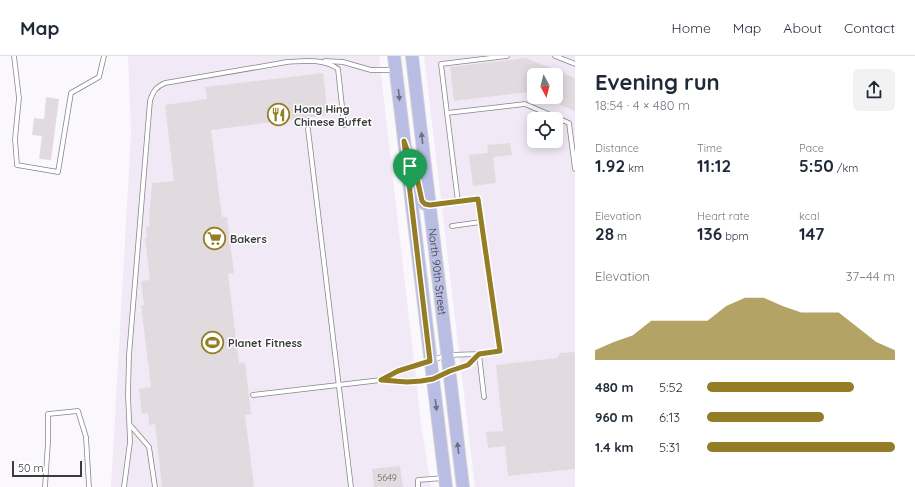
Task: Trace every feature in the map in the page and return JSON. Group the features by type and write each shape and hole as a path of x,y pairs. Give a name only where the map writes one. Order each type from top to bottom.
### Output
{"main road":[{"name":"North 90th Street","path":"394,56 445,483"},
{"name":"North 90th Street","path":"412,56 463,487"},
{"path":"404,141 417,178 422,201 425,204 430,205"}],"lane":[{"path":"14,56 20,98 15,139 17,164 58,172 71,93 99,77 104,56"},
{"path":"458,202 441,64 507,56"},
{"path":"555,56 575,64"},
{"path":"315,61 327,63 338,70 344,125"},
{"path":"124,487 130,442 128,395 129,355 150,101 153,92 158,86 165,83 287,62 343,62 371,70 396,69"},
{"path":"447,114 525,104 569,123 575,169"},
{"path":"308,129 351,487"},
{"path":"381,380 398,371 448,355 479,354 500,351 478,199 430,205"},
{"path":"452,226 482,222"},
{"path":"253,395 381,380 407,382 433,379 468,365 479,354"},
{"path":"479,354 484,397"},
{"path":"45,487 48,414 78,411 86,437 89,487"},
{"path":"130,425 150,447 155,487"},
{"path":"418,487 418,480 445,483"}],"shaded area":[{"path":"128,56 379,56 421,423 431,487 111,487 131,134"},
{"path":"424,56 575,56 575,487 475,487"}],"building":[{"path":"526,58 550,68 527,68 527,92 454,101 450,67"},
{"path":"323,73 328,115 211,130 222,217 227,217 234,273 228,274 239,363 245,362 251,414 245,415 254,487 162,487 155,424 149,425 148,413 142,414 139,389 151,387 141,305 144,305 141,281 150,280 145,238 147,238 146,227 150,226 149,219 152,183 174,181 165,105 207,99 205,87"},
{"path":"563,73 575,78 575,111 558,104 563,104"},
{"path":"46,97 59,99 51,160 39,159 42,136 32,135 34,118 44,119"},
{"path":"510,143 512,155 493,157 496,183 473,186 469,155 488,153 487,145"},
{"path":"575,352 575,469 508,476 505,446 488,448 486,432 503,431 496,365 557,358 560,353"},
{"path":"400,466 403,487 374,487 372,469"}],"place":[{"name":"Hong Hing Chinese Buffet","path":"278,115"},
{"name":"Bakers","path":"214,239"},
{"name":"Planet Fitness","path":"213,343"}],"route":[{"path":"404,141 417,178 420,196 425,204 430,205 478,199 500,351 479,354 468,365 433,379 407,382 381,380 398,371 430,361 410,190 404,141"}]}
